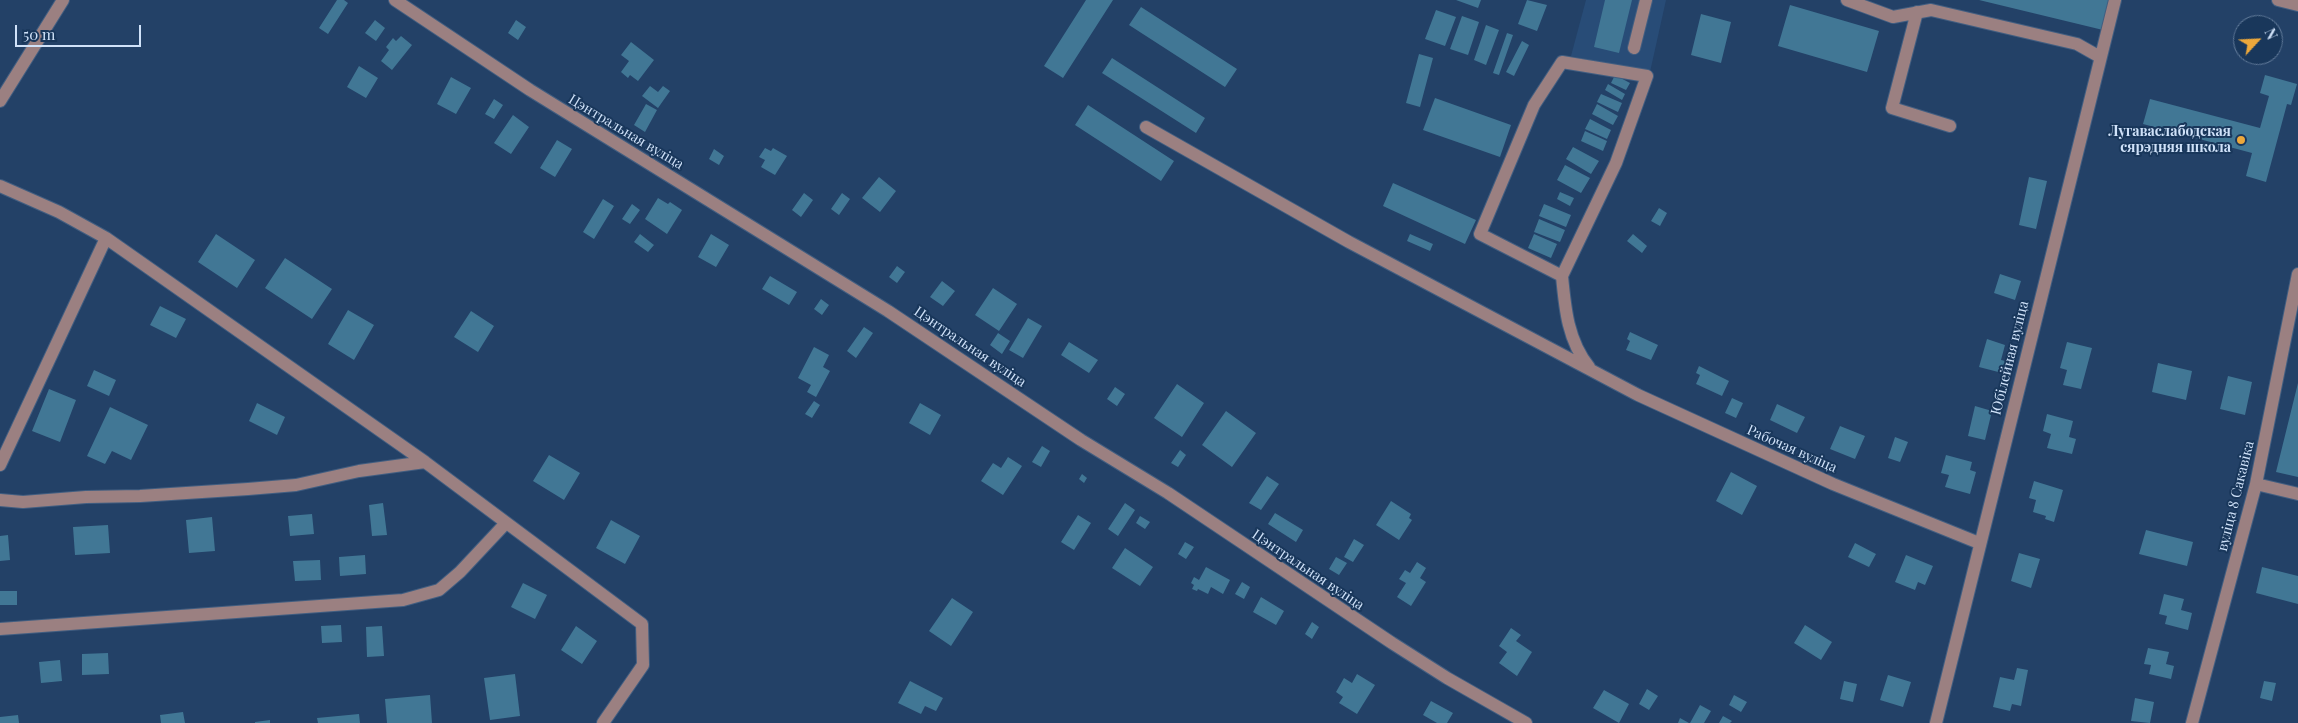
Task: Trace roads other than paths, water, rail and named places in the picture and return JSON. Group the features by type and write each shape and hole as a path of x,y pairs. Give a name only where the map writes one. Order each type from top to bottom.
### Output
{"street":[{"path":"0,101 63,0"},
{"name":"Цэнтральная вуліца","path":"395,0 530,90 888,311 1081,440 1168,493 1392,644 1526,723"},
{"path":"1634,48 1646,0"},
{"path":"1847,0 1893,17 1931,10 2077,44 2100,57"},
{"name":"Юбілейная вуліца","path":"1936,723 2114,0"},
{"path":"2278,0 2298,5"},
{"path":"1917,12 1892,108 1950,126"},
{"path":"1562,276 1480,234 1534,105 1562,62 1648,76 1616,163 1562,276 1566,315 1578,354 1596,374"},
{"name":"Рабочая вуліца","path":"1146,127 1350,242 1596,374 1738,442 1833,484 1979,543"},
{"path":"0,186 59,212 106,238 425,462 505,524 642,624 643,665 603,723"},
{"path":"0,465 106,238"},
{"name":"вуліца 8 Сакавіка","path":"2192,723 2256,484 2298,274"},
{"path":"0,500 24,502 86,496 140,496 248,489 296,484 359,471 425,462"},
{"path":"2256,484 2298,494"},
{"path":"0,629 403,600 439,590 460,572 505,524"}],"place":[{"name":"Лугаваслабодская сярэдняя школа","path":"2241,140"}]}
